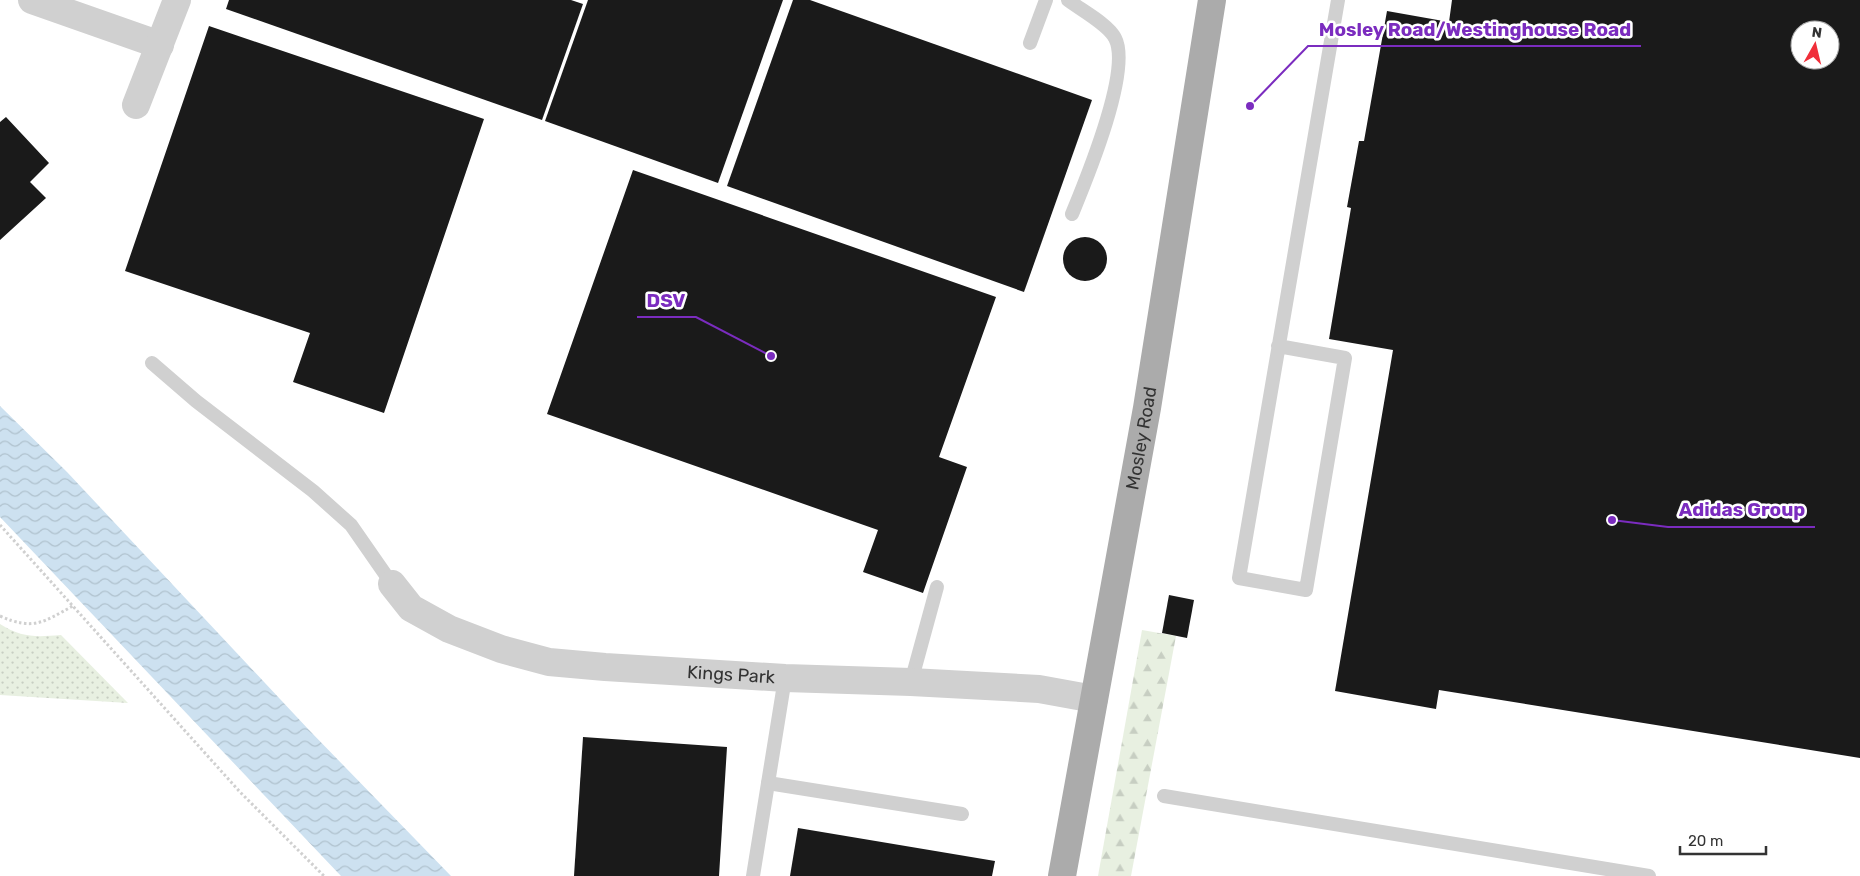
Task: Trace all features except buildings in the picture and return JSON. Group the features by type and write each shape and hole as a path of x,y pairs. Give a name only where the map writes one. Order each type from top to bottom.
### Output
{"main road":[{"name":"Mosley Road","path":"1062,876 1146,408 1212,0"}],"street":[{"path":"32,0 160,45"},
{"path":"136,105 177,0"},
{"name":"Kings Park","path":"392,584 411,608 449,629 501,649 548,662 785,678 1039,689 1094,699"}],"lane":[{"path":"1030,44 1046,0"},
{"path":"1068,0 1107,28 1115,37 1120,52 1119,66 1104,132 1072,214"},
{"path":"1278,346 1345,358 1306,590 1239,578 1278,346 1338,0"},
{"path":"152,363 196,402 313,491 351,525 392,584"},
{"path":"911,682 936,587"},
{"path":"753,876 785,678"},
{"path":"768,783 962,814"},
{"path":"1164,796 1649,876"}],"path":[{"path":"0,525 240,792 324,876"},
{"path":"0,616 13,622 39,624 73,606"}],"green space":[{"path":"0,624 15,632 29,636 61,635 128,703 0,695"},
{"path":"1142,630 1176,636 1131,876 1098,876"}],"water":[{"path":"0,406 67,472 309,730 451,876 341,876 0,517"}],"place":[{"name":"Mosley Road/Westinghouse Road","path":"1250,106"},
{"name":"DSV","path":"771,356"},
{"name":"Adidas Group","path":"1612,520"}]}
